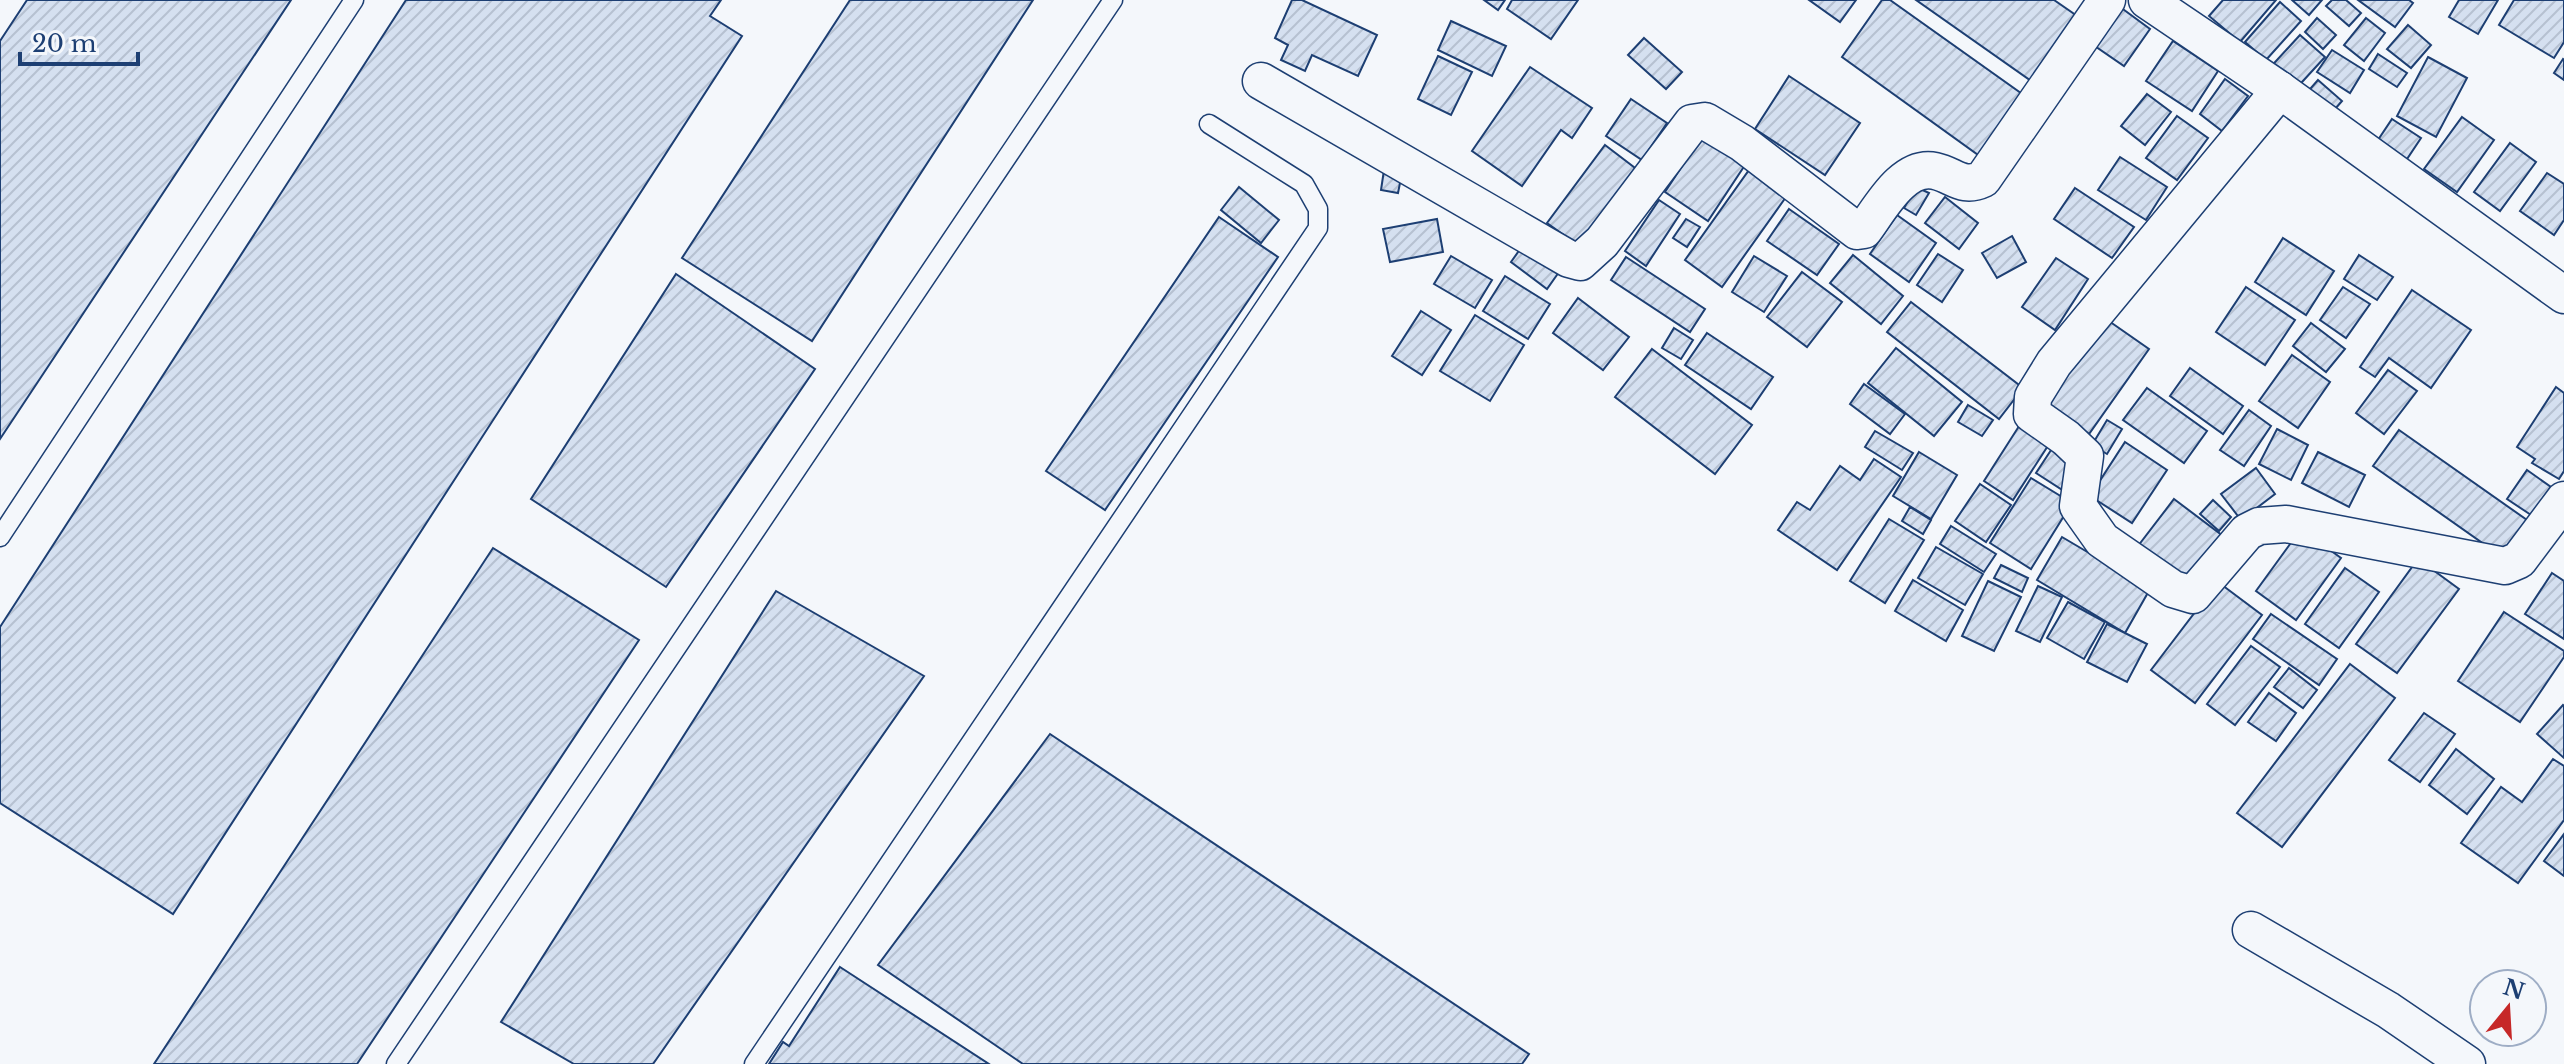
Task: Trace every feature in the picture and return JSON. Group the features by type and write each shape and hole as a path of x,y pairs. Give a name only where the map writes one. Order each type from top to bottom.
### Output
{"street":[{"path":"1261,81 1569,259 1580,262 1602,242 1692,123 1705,121 1742,143 1857,231 1864,230 1901,182 1916,173 1934,170 1961,183 1983,179 2107,0"},
{"path":"2147,0 2280,90 2564,295"},
{"path":"2280,90 2054,363 2033,397 2032,414 2085,456 2078,506 2102,540 2173,589 2193,595 2247,532 2259,526 2286,524 2505,566 2519,560 2564,500"},
{"path":"2251,930 2388,1010 2467,1064"}],"lane":[{"path":"0,537 354,0"},
{"path":"396,1064 1113,0"},
{"path":"754,1064 813,994 1318,228 1318,209 1304,184 1209,124"}],"building":[{"path":"27,0 291,0 0,439 0,41"},
{"path":"406,0 721,0 710,16 742,36 173,914 0,803 0,627"},
{"path":"850,0 1033,0 812,341 682,258"},
{"path":"1292,0 1302,0 1377,35 1358,76 1312,55 1305,71 1281,60 1288,45 1275,38"},
{"path":"1484,0 1505,0 1498,10"},
{"path":"1512,0 1578,0 1551,39 1507,9"},
{"path":"1809,0 1856,0 1840,22"},
{"path":"1882,0 1890,0 2025,96 1981,157 1842,57"},
{"path":"1916,0 2054,0 2080,18 2034,83"},
{"path":"2223,0 2276,0 2240,42 2209,16"},
{"path":"2292,0 2322,0 2309,15"},
{"path":"2332,0 2346,0 2361,13 2349,26 2326,6"},
{"path":"2358,0 2409,0 2413,3 2395,27"},
{"path":"2459,0 2498,0 2478,34 2449,17"},
{"path":"2514,0 2564,0 2564,42 2554,58 2499,25"},
{"path":"2280,2 2301,21 2266,60 2245,42"},
{"path":"2116,4 2150,29 2124,66 2089,42"},
{"path":"2317,18 2336,35 2323,49 2305,32"},
{"path":"2366,18 2385,33 2364,61 2344,45"},
{"path":"1451,21 1506,46 1492,76 1438,50"},
{"path":"2408,25 2431,45 2411,68 2387,49"},
{"path":"2300,35 2325,57 2291,94 2266,72"},
{"path":"1644,38 1682,72 1666,89 1628,55"},
{"path":"2173,41 2218,71 2192,111 2146,81"},
{"path":"2332,50 2364,70 2350,93 2317,72"},
{"path":"2378,54 2407,73 2397,87 2369,69"},
{"path":"1438,56 1472,72 1451,115 1418,99"},
{"path":"2428,57 2467,78 2436,137 2397,116"},
{"path":"2564,60 2564,80 2554,73"},
{"path":"1530,67 1592,108 1572,138 1561,130 1522,186 1472,151"},
{"path":"1789,76 1860,123 1825,175 1755,129"},
{"path":"2225,79 2248,96 2222,131 2200,114"},
{"path":"2318,80 2342,101 2328,117 2304,96"},
{"path":"2147,94 2171,112 2145,145 2121,126"},
{"path":"1631,99 1667,123 1642,160 1606,136"},
{"path":"2177,116 2208,138 2177,180 2146,158"},
{"path":"2462,117 2494,140 2457,192 2424,169"},
{"path":"2392,119 2421,138 2401,168 2372,149"},
{"path":"1702,136 1745,165 1708,221 1665,192"},
{"path":"2510,143 2536,162 2500,211 2474,192"},
{"path":"1605,145 1639,171 1582,248 1547,223"},
{"path":"2120,157 2167,187 2146,220 2098,190"},
{"path":"1384,170 1402,173 1398,193 1381,190"},
{"path":"1749,170 1786,197 1722,287 1685,260"},
{"path":"2547,173 2564,184 2564,220 2554,235 2520,211"},
{"path":"1239,187 1279,220 1261,243 1221,210"},
{"path":"1916,187 1929,193 1916,215 1904,208"},
{"path":"2075,188 2134,227 2112,258 2054,219"},
{"path":"1945,197 1978,223 1959,249 1925,223"},
{"path":"1659,200 1680,214 1646,266 1625,251"},
{"path":"1789,209 1839,244 1817,275 1767,241"},
{"path":"1897,215 1936,243 1909,282 1870,254"},
{"path":"1219,217 1278,257 1105,510 1046,471"},
{"path":"1437,219 1443,252 1390,262 1383,229"},
{"path":"1686,219 1700,227 1687,247 1673,238"},
{"path":"2012,236 2026,262 1997,278 1982,253"},
{"path":"2283,238 2334,271 2306,315 2255,282"},
{"path":"1523,245 1559,272 1547,289 1511,262"},
{"path":"1938,254 1963,270 1942,302 1917,285"},
{"path":"1853,255 1903,296 1881,324 1830,283"},
{"path":"2359,255 2393,277 2377,300 2344,279"},
{"path":"1451,256 1492,280 1475,308 1434,284"},
{"path":"1754,256 1787,276 1764,312 1732,292"},
{"path":"1626,257 1705,309 1690,332 1611,280"},
{"path":"2056,258 2088,279 2055,330 2022,307"},
{"path":"1802,272 1842,302 1807,347 1767,317"},
{"path":"676,274 815,369 666,587 531,499"},
{"path":"1505,276 1550,304 1528,339 1483,311"},
{"path":"2246,287 2295,320 2265,365 2216,332"},
{"path":"2343,287 2370,304 2346,338 2320,320"},
{"path":"2412,290 2471,330 2431,388 2389,358 2375,377 2360,367"},
{"path":"1578,298 1629,337 1603,370 1553,333"},
{"path":"1911,302 2023,388 1999,419 1887,332"},
{"path":"1421,311 1451,330 1422,375 1392,356"},
{"path":"1475,315 1524,345 1490,401 1440,371"},
{"path":"2106,319 2149,349 2089,434 2046,404"},
{"path":"2311,323 2345,349 2326,372 2293,346"},
{"path":"1674,328 1693,340 1681,359 1662,348"},
{"path":"1707,333 1773,377 1751,409 1685,365"},
{"path":"1896,348 1962,402 1934,436 1868,383"},
{"path":"1652,349 1752,425 1715,474 1615,397"},
{"path":"2292,355 2330,382 2298,428 2259,401"},
{"path":"2190,368 2243,406 2223,434 2170,396"},
{"path":"2388,370 2417,391 2384,434 2356,413"},
{"path":"1864,384 1905,414 1890,434 1850,404"},
{"path":"2556,387 2564,393 2564,471 2559,479 2532,463 2535,459 2517,447"},
{"path":"2147,388 2207,431 2184,463 2123,420"},
{"path":"1968,405 1993,420 1982,436 1958,422"},
{"path":"2249,410 2271,426 2244,466 2220,450"},
{"path":"2107,420 2122,429 2107,454 2092,445"},
{"path":"2021,423 2051,441 2013,500 1984,481"},
{"path":"2277,429 2308,445 2291,480 2259,464"},
{"path":"2399,430 2527,520 2501,556 2373,466"},
{"path":"1875,431 1913,453 1902,470 1865,447"},
{"path":"2125,442 2167,470 2132,523 2090,496"},
{"path":"2055,444 2083,461 2064,491 2036,473"},
{"path":"1919,452 1957,475 1931,519 1893,496"},
{"path":"2318,452 2365,475 2349,507 2302,483"},
{"path":"1874,459 1901,477 1837,570 1778,530 1797,502 1810,510 1840,466 1860,480"},
{"path":"2256,468 2275,494 2241,520 2221,494"},
{"path":"2527,470 2551,487 2531,515 2507,499"},
{"path":"2031,478 2072,503 2031,569 1990,543"},
{"path":"1980,484 2011,505 1986,542 1955,521"},
{"path":"2174,499 2223,536 2186,583 2138,546"},
{"path":"2213,500 2231,517 2219,531 2200,514"},
{"path":"1910,507 1931,520 1923,534 1902,521"},
{"path":"1889,519 1924,540 1885,603 1850,581"},
{"path":"1951,526 1996,554 1984,572 1940,544"},
{"path":"2301,529 2341,558 2296,620 2256,591"},
{"path":"2062,537 2150,589 2125,633 2037,580"},
{"path":"1936,547 1983,574 1965,605 1918,578"},
{"path":"493,548 639,640 357,1064 154,1064"},
{"path":"2418,559 2459,589 2397,673 2356,644"},
{"path":"2001,565 2028,578 2022,592 1994,578"},
{"path":"2345,568 2379,592 2339,648 2305,624"},
{"path":"2552,573 2564,581 2564,639 2525,614"},
{"path":"1913,580 1963,610 1946,641 1895,611"},
{"path":"1988,581 2021,597 1994,651 1962,636"},
{"path":"2218,582 2262,615 2195,703 2151,670"},
{"path":"2038,586 2062,597 2040,642 2016,631"},
{"path":"776,591 924,676 653,1064 574,1064 501,1022"},
{"path":"2068,602 2105,622 2084,659 2047,638"},
{"path":"2504,612 2564,651 2564,657 2520,722 2458,681"},
{"path":"2271,614 2337,659 2319,685 2253,639"},
{"path":"2107,624 2147,644 2127,682 2087,662"},
{"path":"2251,646 2280,667 2235,725 2207,704"},
{"path":"2350,664 2395,698 2282,847 2237,813"},
{"path":"2289,668 2317,690 2303,708 2274,687"},
{"path":"2269,693 2296,713 2276,741 2248,722"},
{"path":"2564,706 2564,758 2537,734"},
{"path":"2424,713 2455,734 2420,782 2389,760"},
{"path":"1050,734 1529,1054 1522,1064 1023,1064 878,965"},
{"path":"2456,749 2494,779 2467,814 2429,785"},
{"path":"2553,759 2564,766 2564,820 2518,883 2461,843 2501,787 2522,802"},
{"path":"2564,834 2564,876 2544,861"},
{"path":"840,967 989,1064 769,1064 783,1042 789,1046"}]}
